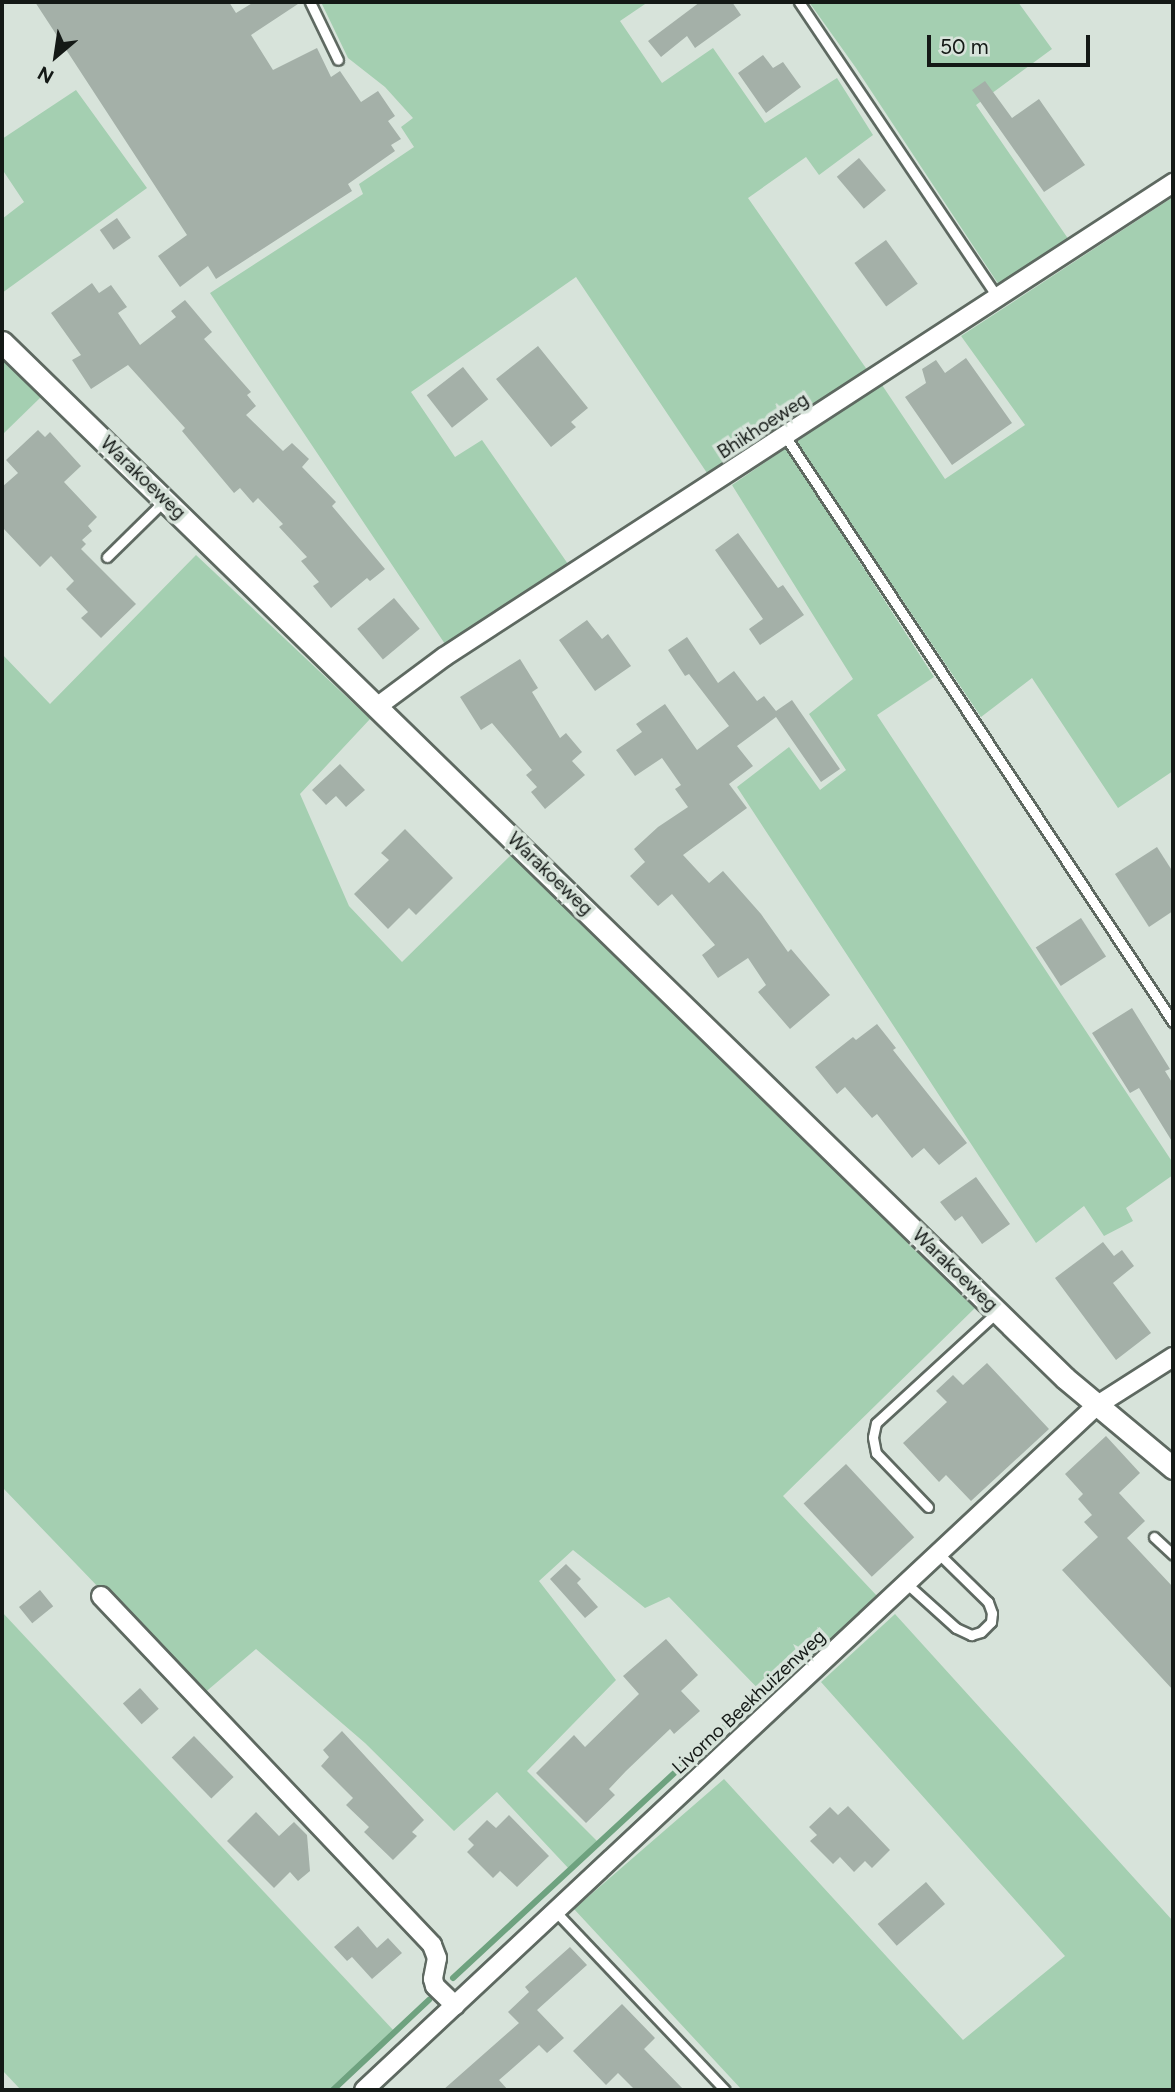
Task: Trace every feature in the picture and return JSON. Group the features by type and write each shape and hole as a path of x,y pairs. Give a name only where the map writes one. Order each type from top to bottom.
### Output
{"street":[{"name":"Bhikhoeweg","path":"378,706 444,657 1173,183"},
{"name":"Warakoeweg","path":"2,342 998,1311 1097,1406 1173,1468"},
{"name":"Livorno Beekhuizenweg","path":"364,2090 1097,1406 1173,1357"},
{"path":"101,1596 432,1945 437,1958 433,1979 435,1986 455,2005"}],"lane":[{"path":"310,2 338,60"},
{"path":"799,2 998,298"},
{"path":"786,436 1173,1022"},
{"path":"107,557 165,500"},
{"path":"928,1507 876,1453 873,1437 876,1423 998,1311"},
{"path":"1154,1537 1173,1555"},
{"path":"906,1583 956,1628 971,1635 981,1632 991,1622 992,1612 988,1602 938,1553"},
{"path":"556,1912 725,2090"}],"green space":[{"path":"321,2 648,2 620,21 662,83 713,48 765,123 837,78 873,135 819,175 806,157 748,198 870,374 709,476 576,277 411,392 455,457 482,440 568,564 447,647 210,293 363,194 359,184 414,147 401,127 413,118 385,87 348,58"},
{"path":"809,2 1018,2 1052,49 976,105 1069,240 1001,288 856,68"},
{"path":"76,90 147,188 2,293 2,219 24,202 2,169 2,139"},
{"path":"1173,197 1173,771 1118,808 1032,678 981,717 795,440 882,385 945,479 1025,425 961,336"},
{"path":"2,354 43,395 2,435"},
{"path":"786,448 934,677 877,715 1173,1163 1173,1175 1126,1208 1133,1221 1104,1236 1084,1206 1036,1243 737,787 789,747 820,790 846,770 809,714 853,679 732,485"},
{"path":"196,555 370,719 300,794 349,906 402,962 513,853 977,1306 783,1496 878,1597 769,1700 669,1597 645,1608 573,1550 539,1581 616,1680 527,1771 599,1843 570,1870 497,1792 454,1831 365,1743 256,1649 202,1695 2,1487 2,654 50,704"},
{"path":"2,1612 395,2032 333,2090 21,2090 2,2070"},
{"path":"895,1614 1173,1921 1173,2090 742,2090 574,1909 724,1779 963,2040 1065,1956 821,1682"}],"building":[{"path":"35,2 229,2 236,13 254,2 301,2 251,35 273,70 317,48 331,77 340,71 361,102 378,91 395,116 388,121 401,139 391,145 395,151 348,184 352,191 216,279 208,266 180,287 158,256 187,235"},
{"path":"700,2 732,2 741,15 695,48 687,36 661,57 648,41"},
{"path":"763,55 773,68 783,62 801,87 766,113 738,73"},
{"path":"985,81 1012,118 1039,99 1085,165 1044,192 972,90"},
{"path":"859,158 886,190 864,209 837,177"},
{"path":"117,218 131,238 114,250 100,230"},
{"path":"886,240 918,284 886,307 854,263"},
{"path":"92,283 99,293 111,285 127,307 118,313 140,345 176,317 171,311 185,300 212,332 204,339 251,392 247,395 256,406 246,415 283,451 292,443 309,459 302,467 336,502 332,506 385,569 370,581 367,578 331,608 313,586 319,582 301,561 307,557 279,527 283,524 258,498 253,503 240,488 234,493 182,431 185,428 128,365 91,389 72,360 81,355 51,313"},
{"path":"538,346 588,408 571,422 576,427 551,447 496,379"},
{"path":"966,358 1012,423 952,465 905,397 926,383 922,369 936,360 945,373"},
{"path":"463,367 488,399 452,428 427,395"},
{"path":"38,430 45,437 50,432 81,466 64,482 97,517 88,526 92,531 82,540 86,544 81,549 136,604 101,638 81,618 88,612 66,589 74,581 51,556 40,567 2,527 2,487 18,473 6,460"},
{"path":"738,533 778,588 783,585 804,615 760,645 749,629 763,619 715,550"},
{"path":"394,598 420,629 383,659 357,629"},
{"path":"587,620 602,639 608,634 631,666 595,691 559,640"},
{"path":"687,637 718,683 734,671 757,701 764,696 776,711 792,700 840,769 821,782 776,717 737,746 753,766 729,784 747,808 683,855 709,883 723,871 761,914 788,952 791,949 830,995 790,1029 758,992 766,985 748,958 718,978 702,955 715,945 672,894 658,906 630,876 645,862 634,849 658,827 688,807 675,789 681,785 662,758 635,776 616,750 642,732 636,724 665,704 697,750 729,726 689,674 685,676 668,650"},
{"path":"520,659 538,688 532,692 560,738 566,733 582,752 572,761 585,775 545,809 531,792 537,787 526,775 532,770 492,723 481,730 460,697"},
{"path":"340,764 365,790 346,807 336,796 326,805 312,790"},
{"path":"405,829 453,878 416,915 409,908 388,929 354,894 389,860 381,853"},
{"path":"1157,847 1173,872 1173,911 1149,927 1115,874"},
{"path":"1081,918 1106,957 1061,986 1036,947"},
{"path":"1132,1008 1170,1069 1165,1071 1173,1084 1173,1143 1139,1088 1130,1093 1092,1033"},
{"path":"877,1024 896,1048 893,1050 967,1143 939,1165 924,1148 912,1158 877,1114 872,1118 845,1087 837,1094 815,1067 853,1037 856,1040"},
{"path":"976,1177 1010,1224 982,1244 962,1216 955,1221 940,1202"},
{"path":"1103,1242 1114,1256 1122,1250 1134,1266 1113,1283 1151,1333 1116,1360 1055,1278"},
{"path":"987,1363 1049,1429 971,1501 946,1475 939,1482 903,1443 947,1402 936,1391 953,1375 963,1385"},
{"path":"1106,1436 1140,1473 1119,1493 1145,1521 1127,1538 1173,1587 1173,1690 1062,1570 1098,1537 1084,1522 1092,1515 1078,1499 1083,1494 1065,1474"},
{"path":"846,1464 914,1537 872,1577 804,1504"},
{"path":"566,1564 581,1579 577,1583 598,1607 585,1618 550,1579"},
{"path":"40,1590 53,1606 32,1623 19,1607"},
{"path":"666,1639 698,1675 681,1691 700,1711 674,1734 670,1729 626,1771 609,1789 615,1795 586,1823 536,1773 574,1735 585,1747 639,1694 623,1676"},
{"path":"140,1688 159,1709 142,1724 123,1703"},
{"path":"342,1731 424,1820 412,1832 417,1836 393,1860 364,1832 369,1827 346,1805 353,1798 321,1766 329,1757 323,1750"},
{"path":"194,1736 234,1777 211,1799 172,1758"},
{"path":"848,1806 890,1850 872,1868 865,1861 854,1872 840,1857 833,1864 810,1841 817,1835 809,1827 830,1807 838,1815"},
{"path":"256,1812 279,1836 294,1822 307,1835 310,1871 298,1881 290,1872 274,1888 227,1841"},
{"path":"509,1815 549,1856 517,1887 500,1871 493,1878 467,1852 474,1845 468,1839 487,1820 496,1828"},
{"path":"926,1882 945,1904 897,1946 878,1924"},
{"path":"358,1926 377,1948 388,1938 402,1953 372,1979 352,1957 347,1961 334,1947"},
{"path":"570,1947 587,1965 537,2010 564,2038 547,2053 539,2045 499,2080 508,2090 443,2090 519,2023 508,2012 529,1992 525,1987"},
{"path":"622,2004 655,2038 644,2049 684,2090 635,2090 618,2073 606,2085 573,2051"}],"waterway":[{"path":"453,1978 760,1694"},
{"path":"333,2090 429,2000"}]}
